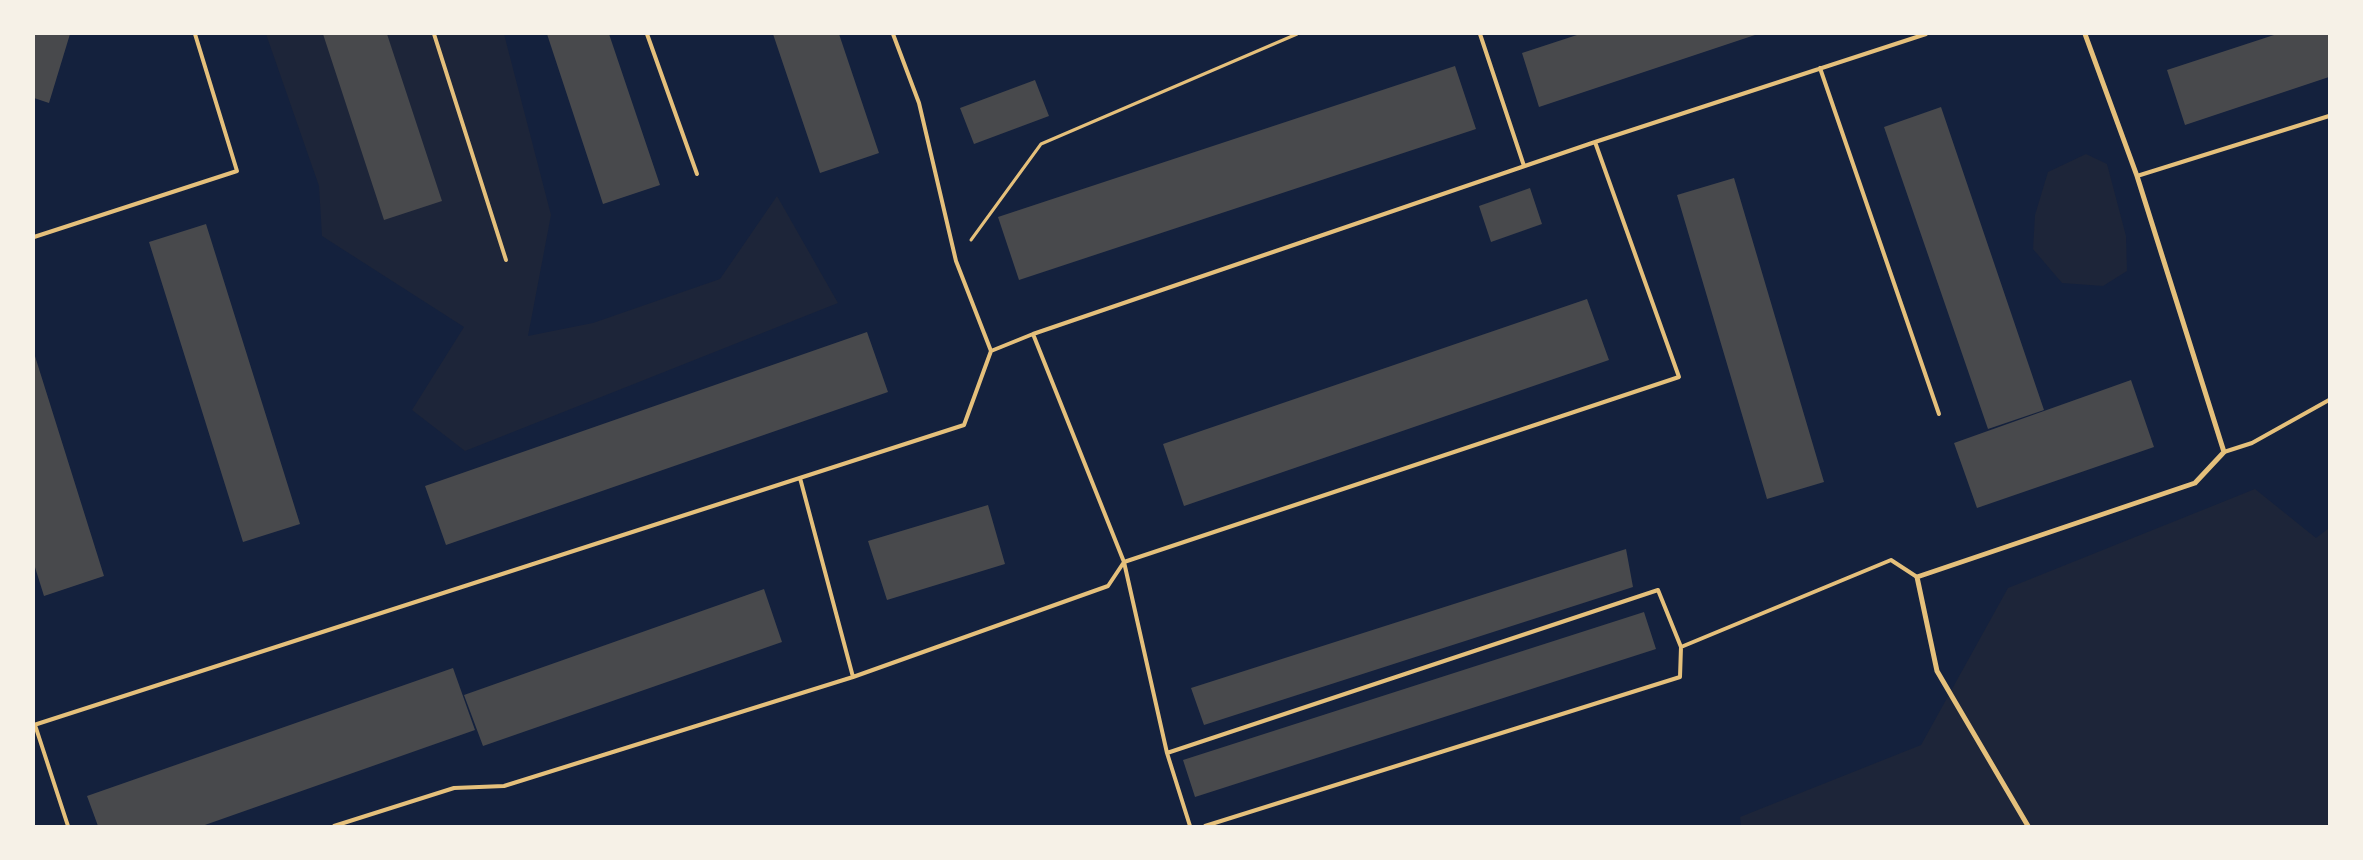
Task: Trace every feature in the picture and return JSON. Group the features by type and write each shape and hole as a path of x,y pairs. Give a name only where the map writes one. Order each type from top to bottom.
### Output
{"street":[{"path":"2028,826 1937,671 1917,577 2195,483 2224,452 2137,176 2085,34"}],"lane":[{"path":"34,237 237,170 195,34"},
{"path":"434,34 506,260"},
{"path":"647,34 697,174"},
{"path":"68,826 35,725 964,425 991,351 956,261 919,103 894,34"},
{"path":"1480,34 1524,166"},
{"path":"991,351 1033,334 1594,142 1926,34"},
{"path":"1820,68 1939,414"},
{"path":"2137,176 2329,116"},
{"path":"334,826 454,788 504,786 853,677 1108,586 1124,562 1680,377 1594,142"},
{"path":"1033,334 1124,562 1166,753 1190,826"},
{"path":"2224,452 2252,443 2329,400"},
{"path":"800,478 853,677"},
{"path":"1681,647 1891,560 1917,577"},
{"path":"1166,753 1658,590 1681,647 1680,677 1205,826"}],"path":[{"path":"956,261 1041,144 1297,34"}],"shaded area":[{"path":"266,34 504,34 551,215 528,336 593,323 720,279 777,196 838,303 465,451 412,410 464,327 322,236 319,186"},
{"path":"2086,154 2107,164 2126,236 2127,271 2103,286 2062,283 2033,249 2035,215 2048,172"},
{"path":"2255,489 2316,538 2329,528 2329,826 1741,826 1740,817 1921,745 2008,588"}],"building":[{"path":"34,34 70,34 49,103 34,98"},
{"path":"323,34 387,34 442,201 384,220"},
{"path":"547,34 609,34 660,185 603,204"},
{"path":"773,34 839,34 879,153 820,173"},
{"path":"1580,34 1758,34 1539,107 1522,53"},
{"path":"2277,34 2329,34 2329,77 2185,125 2167,70"},
{"path":"1455,66 1476,129 1019,280 998,217"},
{"path":"1035,80 1049,116 974,144 960,108"},
{"path":"1941,107 2044,410 1988,429 1884,127"},
{"path":"1734,178 1824,482 1767,499 1677,195"},
{"path":"1530,188 1542,224 1491,242 1479,206"},
{"path":"206,224 300,524 243,542 149,242"},
{"path":"1587,299 1609,360 1184,506 1163,444"},
{"path":"867,332 888,392 446,545 425,486"},
{"path":"34,353 104,576 44,596 34,564"},
{"path":"2131,380 2154,447 1977,508 1954,443"},
{"path":"988,505 1005,564 887,600 868,541"},
{"path":"1626,549 1633,587 1204,725 1191,688"},
{"path":"764,589 782,642 483,746 464,695"},
{"path":"1644,612 1656,649 1195,797 1183,760"},
{"path":"453,668 475,730 202,826 98,826 87,796"}]}
